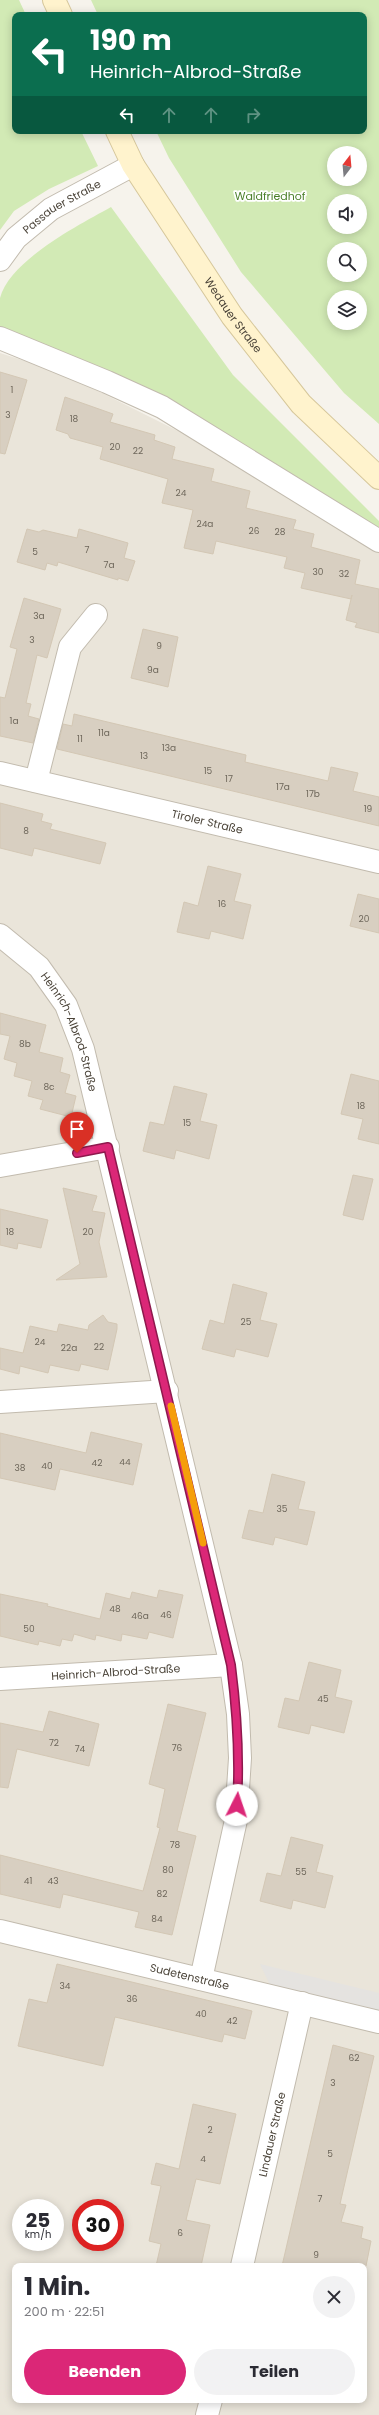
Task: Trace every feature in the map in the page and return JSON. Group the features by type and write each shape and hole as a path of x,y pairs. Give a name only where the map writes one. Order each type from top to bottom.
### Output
{"street":[{"path":"54,0 60,12"},
{"name":"Wedauer Straße","path":"118,134 133,165 237,322 301,404 379,478"},
{"name":"Passauer Straße","path":"0,260 16,238 51,209 133,165"},
{"path":"0,338 107,382 162,407 379,541"},
{"path":"36,782 70,647 96,615"},
{"name":"Tiroler Straße","path":"0,773 379,862"},
{"name":"Heinrich-Albrod-Straße","path":"0,935 39,967 66,1005 83,1049 167,1391 231,1665 238,1714 240,1758 236,1820 201,1979"},
{"path":"0,1166 108,1147"},
{"path":"0,1402 167,1391"},
{"name":"Heinrich-Albrod-Straße","path":"0,1679 231,1665"},
{"name":"Sudetenstraße","path":"0,1931 379,2022"},
{"name":"Lindauer Straße","path":"243,2263 302,2003"},
{"path":"207,2415 210,2403"}],"shaded area":[{"path":"0,353 60,372 212,448 379,549 379,2415 0,2415"},
{"path":"260,1964 379,1993 379,2011 270,1985"}],"green space":[{"path":"0,0 19,0 25,12 12,12 12,134 82,134 98,166 49,189 14,211 0,230"},
{"name":"Waldfriedhof","path":"91,0 379,0 379,424 344,393 241,272 169,158 157,134 367,134 367,12 97,12"},
{"path":"111,207 233,375 379,521 379,529 0,329 0,298 6,284 17,270 47,245"}],"building":[{"path":"0,372 27,380 5,454 0,453"},
{"path":"65,397 113,414 110,422 155,435 154,440 175,447 172,459 214,469 211,481 250,491 246,508 296,520 293,529 314,534 311,547 360,560 355,584 379,589 379,633 355,627 357,623 346,620 352,595 351,599 301,588 305,573 284,568 287,557 216,541 213,554 184,548 193,510 162,503 168,479 100,459 103,447 70,438 68,434 56,430"},
{"path":"27,529 39,532 43,530 77,538 79,529 128,543 124,558 135,561 128,581 118,578 118,580 58,562 57,566 47,563 45,570 17,562"},
{"path":"24,598 61,609 47,658 37,655 26,703 31,704 28,716 39,719 33,743 0,736 0,697 5,698 17,649 10,647"},
{"path":"143,629 178,637 168,687 131,678"},
{"path":"74,714 246,755 245,762 328,781 331,767 358,773 353,791 379,797 379,826 57,749 63,724 72,726"},
{"path":"0,803 43,814 41,821 52,824 50,829 106,843 100,864 34,848 32,856 0,848"},
{"path":"208,866 241,874 234,901 251,905 243,939 211,931 209,939 177,932 184,902 198,906"},
{"path":"358,894 379,899 379,933 350,926"},
{"path":"0,1013 46,1025 39,1052 63,1058 60,1072 70,1075 65,1093 76,1096 71,1117 40,1109 43,1100 28,1096 32,1081 14,1076 17,1063 4,1059 10,1036 0,1034"},
{"path":"351,1074 379,1081 379,1144 358,1139 363,1119 341,1114"},
{"path":"174,1086 207,1094 200,1121 217,1125 209,1159 176,1150 174,1159 143,1151 150,1122 164,1125"},
{"path":"353,1175 373,1179 363,1220 343,1215"},
{"path":"63,1188 97,1196 92,1211 105,1213 99,1242 107,1277 56,1280 80,1264"},
{"path":"0,1209 48,1220 41,1248 18,1243 17,1249 0,1245"},
{"path":"233,1284 267,1293 260,1320 277,1324 268,1357 236,1349 234,1357 202,1349 210,1320 224,1324"},
{"path":"103,1315 108,1322 117,1324 108,1370 81,1364 79,1371 50,1365 48,1373 20,1366 19,1374 0,1369 0,1348 23,1353 30,1326 57,1332 59,1324 88,1330 89,1325"},
{"path":"91,1432 142,1444 133,1485 60,1469 55,1490 0,1478 0,1433 86,1453"},
{"path":"272,1474 305,1482 298,1509 315,1512 307,1545 275,1537 273,1545 242,1538 249,1510 263,1513"},
{"path":"159,1590 183,1595 173,1638 149,1632 147,1639 122,1634 121,1641 96,1635 95,1640 74,1634 72,1641 62,1639 60,1646 39,1641 38,1645 0,1636 0,1594 48,1604 47,1606 100,1619 106,1593 130,1599 132,1592 157,1598"},
{"path":"309,1662 341,1670 335,1697 352,1701 344,1733 311,1725 309,1734 278,1727 285,1698 299,1701"},
{"path":"168,1704 206,1713 177,1831 196,1836 172,1935 135,1927 139,1912 63,1894 60,1908 0,1894 0,1855 143,1891 160,1828 157,1827 165,1789 149,1784"},
{"path":"49,1711 99,1724 89,1766 17,1749 8,1788 0,1787 0,1723 43,1732"},
{"path":"291,1837 323,1845 316,1872 333,1876 325,1908 293,1900 291,1909 260,1901 267,1873 281,1876"},
{"path":"57,1964 252,2011 245,2039 224,2034 222,2042 115,2017 103,2066 18,2046 29,1999 47,2003"},
{"path":"333,2045 374,2056 340,2204 346,2205 341,2222 363,2227 361,2238 371,2241 367,2263 283,2263"},
{"path":"193,2104 236,2114 220,2184 196,2179 186,2220 210,2225 202,2263 157,2263 161,2244 149,2241 161,2186 151,2184 156,2163 179,2169"}],"slow traffic":[{"path":"171,1406 203,1543"}],"route":[{"path":"77,1153 108,1147 231,1665 238,1714 240,1758 237,1805"}]}
